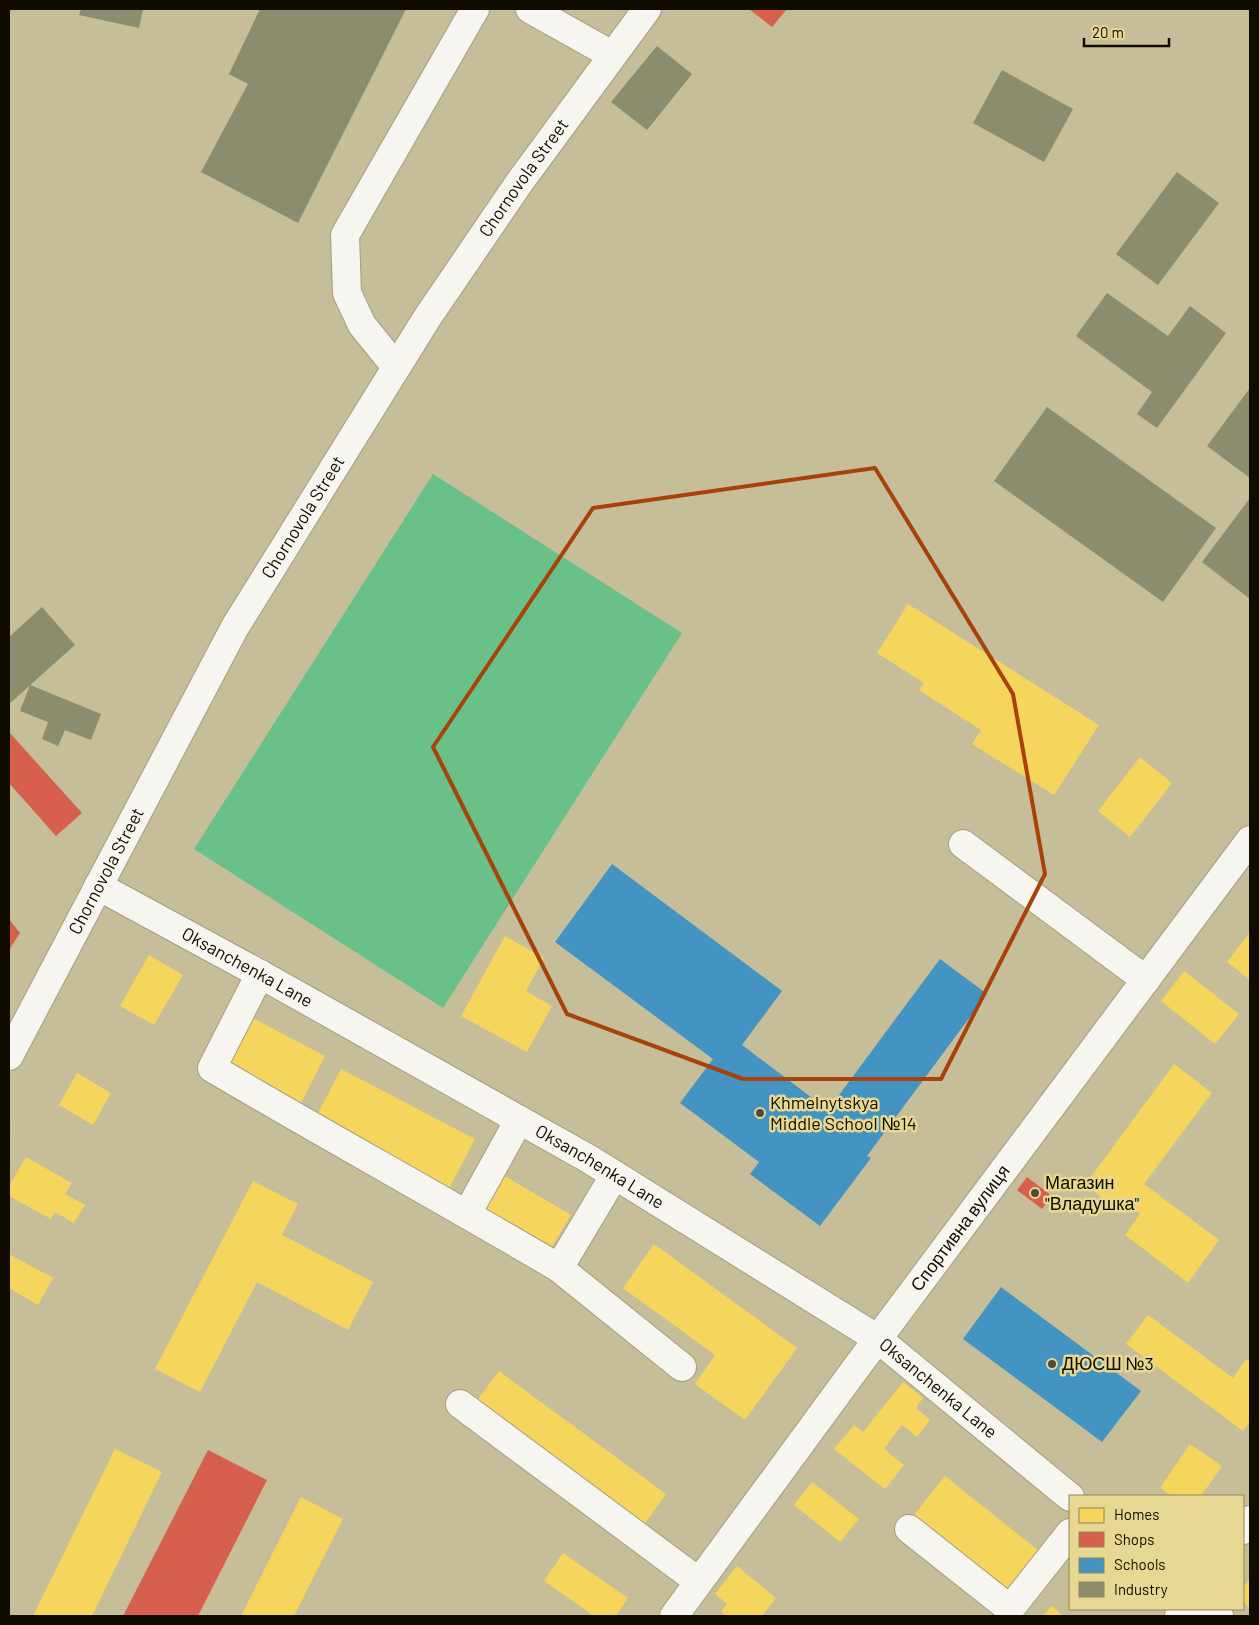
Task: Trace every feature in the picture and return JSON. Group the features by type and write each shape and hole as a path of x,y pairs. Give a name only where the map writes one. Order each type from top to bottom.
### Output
{"street":[{"path":"396,367 362,325 347,293 345,235 475,9"},
{"path":"530,9 612,55"},
{"name":"Chornovola Street","path":"9,1056 235,627 427,318 519,183 647,9"},
{"name":"Спортивна вулиця","path":"674,1616 698,1581 1250,840"},
{"path":"963,844 1146,980"},
{"name":"Oksanchenka Lane","path":"98,886 260,974 589,1159 878,1339 1069,1496"},
{"path":"260,974 212,1068 302,1122 467,1214 559,1268 682,1367"},
{"path":"467,1214 518,1120"},
{"path":"559,1268 614,1176"},
{"path":"460,1404 698,1581"},
{"path":"909,1529 1010,1609 1069,1534"}],"path":[{"path":"9,1134 139,908 366,476"},
{"path":"864,1302 1250,785"},
{"path":"626,1616 838,1338"}],"highlighted area":[{"path":"875,468 1013,694 1045,874 941,1079 743,1079 567,1014 433,747 593,508"}],"green space":[{"path":"433,474 682,633 443,1008 194,849"}],"building: Homes":[{"path":"908,604 1099,725 1054,795 972,744 981,730 919,690 924,683 877,653"},
{"path":"1140,757 1172,783 1130,837 1098,811"},
{"path":"1250,932 1250,980 1227,962"},
{"path":"505,936 544,958 526,991 552,1006 527,1052 461,1016"},
{"path":"149,955 183,975 154,1025 120,1006"},
{"path":"1184,971 1239,1014 1215,1044 1161,1001"},
{"path":"245,1014 325,1056 300,1105 219,1063"},
{"path":"1174,1064 1212,1093 1144,1184 1219,1240 1188,1283 1125,1235 1140,1214 1128,1205 1123,1213 1085,1185"},
{"path":"341,1069 475,1139 450,1187 316,1117"},
{"path":"77,1073 111,1093 93,1125 59,1105"},
{"path":"26,1157 72,1183 65,1194 85,1205 74,1223 55,1212 51,1219 9,1196 9,1186"},
{"path":"498,1172 571,1215 548,1253 476,1209"},
{"path":"253,1181 298,1204 282,1235 373,1282 348,1330 257,1282 200,1392 155,1369"},
{"path":"654,1244 797,1348 745,1420 695,1384 715,1355 623,1288"},
{"path":"9,1254 53,1278 38,1305 9,1288"},
{"path":"1148,1315 1233,1378 1246,1359 1250,1361 1250,1421 1243,1431 1126,1344"},
{"path":"499,1371 666,1494 641,1529 473,1406"},
{"path":"903,1382 923,1398 916,1408 930,1420 917,1437 902,1425 884,1449 904,1465 885,1489 834,1449 854,1425 863,1432"},
{"path":"1190,1444 1222,1466 1202,1495 1170,1495 1160,1488"},
{"path":"115,1449 162,1472 92,1616 33,1616"},
{"path":"945,1476 1039,1551 1009,1589 914,1515"},
{"path":"812,1482 859,1519 840,1542 794,1505"},
{"path":"301,1497 343,1519 294,1616 241,1616"},
{"path":"563,1553 628,1598 616,1616 594,1616 544,1581"},
{"path":"737,1566 776,1598 762,1616 727,1616 721,1612 727,1604 715,1594"},
{"path":"1250,1578 1250,1608 1244,1603 1244,1587"},
{"path":"1052,1606 1063,1616 1043,1616"}],"building: Shops":[{"path":"749,9 787,9 772,27"},
{"path":"9,732 82,813 56,836 9,783"},
{"path":"9,919 20,933 9,950"},
{"name":"Магазин \"Владушка\"","path":"1027,1177 1052,1196 1042,1209 1017,1190"},
{"path":"208,1450 267,1480 198,1616 123,1616"}],"building: Schools":[{"path":"612,864 782,991 742,1045 828,1110 940,959 987,994 867,1156 871,1158 820,1226 750,1174 759,1162 680,1103 713,1059 555,942"},
{"path":"1001,1287 1141,1391 1102,1442 963,1339"}],"building: Industry":[{"path":"81,9 143,9 139,28 79,15"},
{"path":"260,9 406,9 298,223 201,172 248,84 229,74"},
{"path":"657,46 692,74 647,130 611,102"},
{"path":"1002,70 1073,109 1044,162 973,123"},
{"path":"1177,172 1219,203 1158,285 1116,254"},
{"path":"1107,293 1168,336 1190,306 1226,333 1157,428 1137,414 1152,392 1076,336"},
{"path":"1250,388 1250,478 1207,446"},
{"path":"1047,407 1216,528 1163,602 994,481"},
{"path":"1250,498 1250,599 1202,562"},
{"path":"42,607 75,645 9,704 9,637"},
{"path":"30,685 101,714 91,740 65,730 58,746 42,739 48,722 20,711"}],"place":[{"name":"Khmelnytskya Middle School №14","path":"760,1113"},
{"name":"Магазин \"Владушка\"","path":"1035,1193"},
{"name":"ДЮСШ №3","path":"1052,1364"}]}
